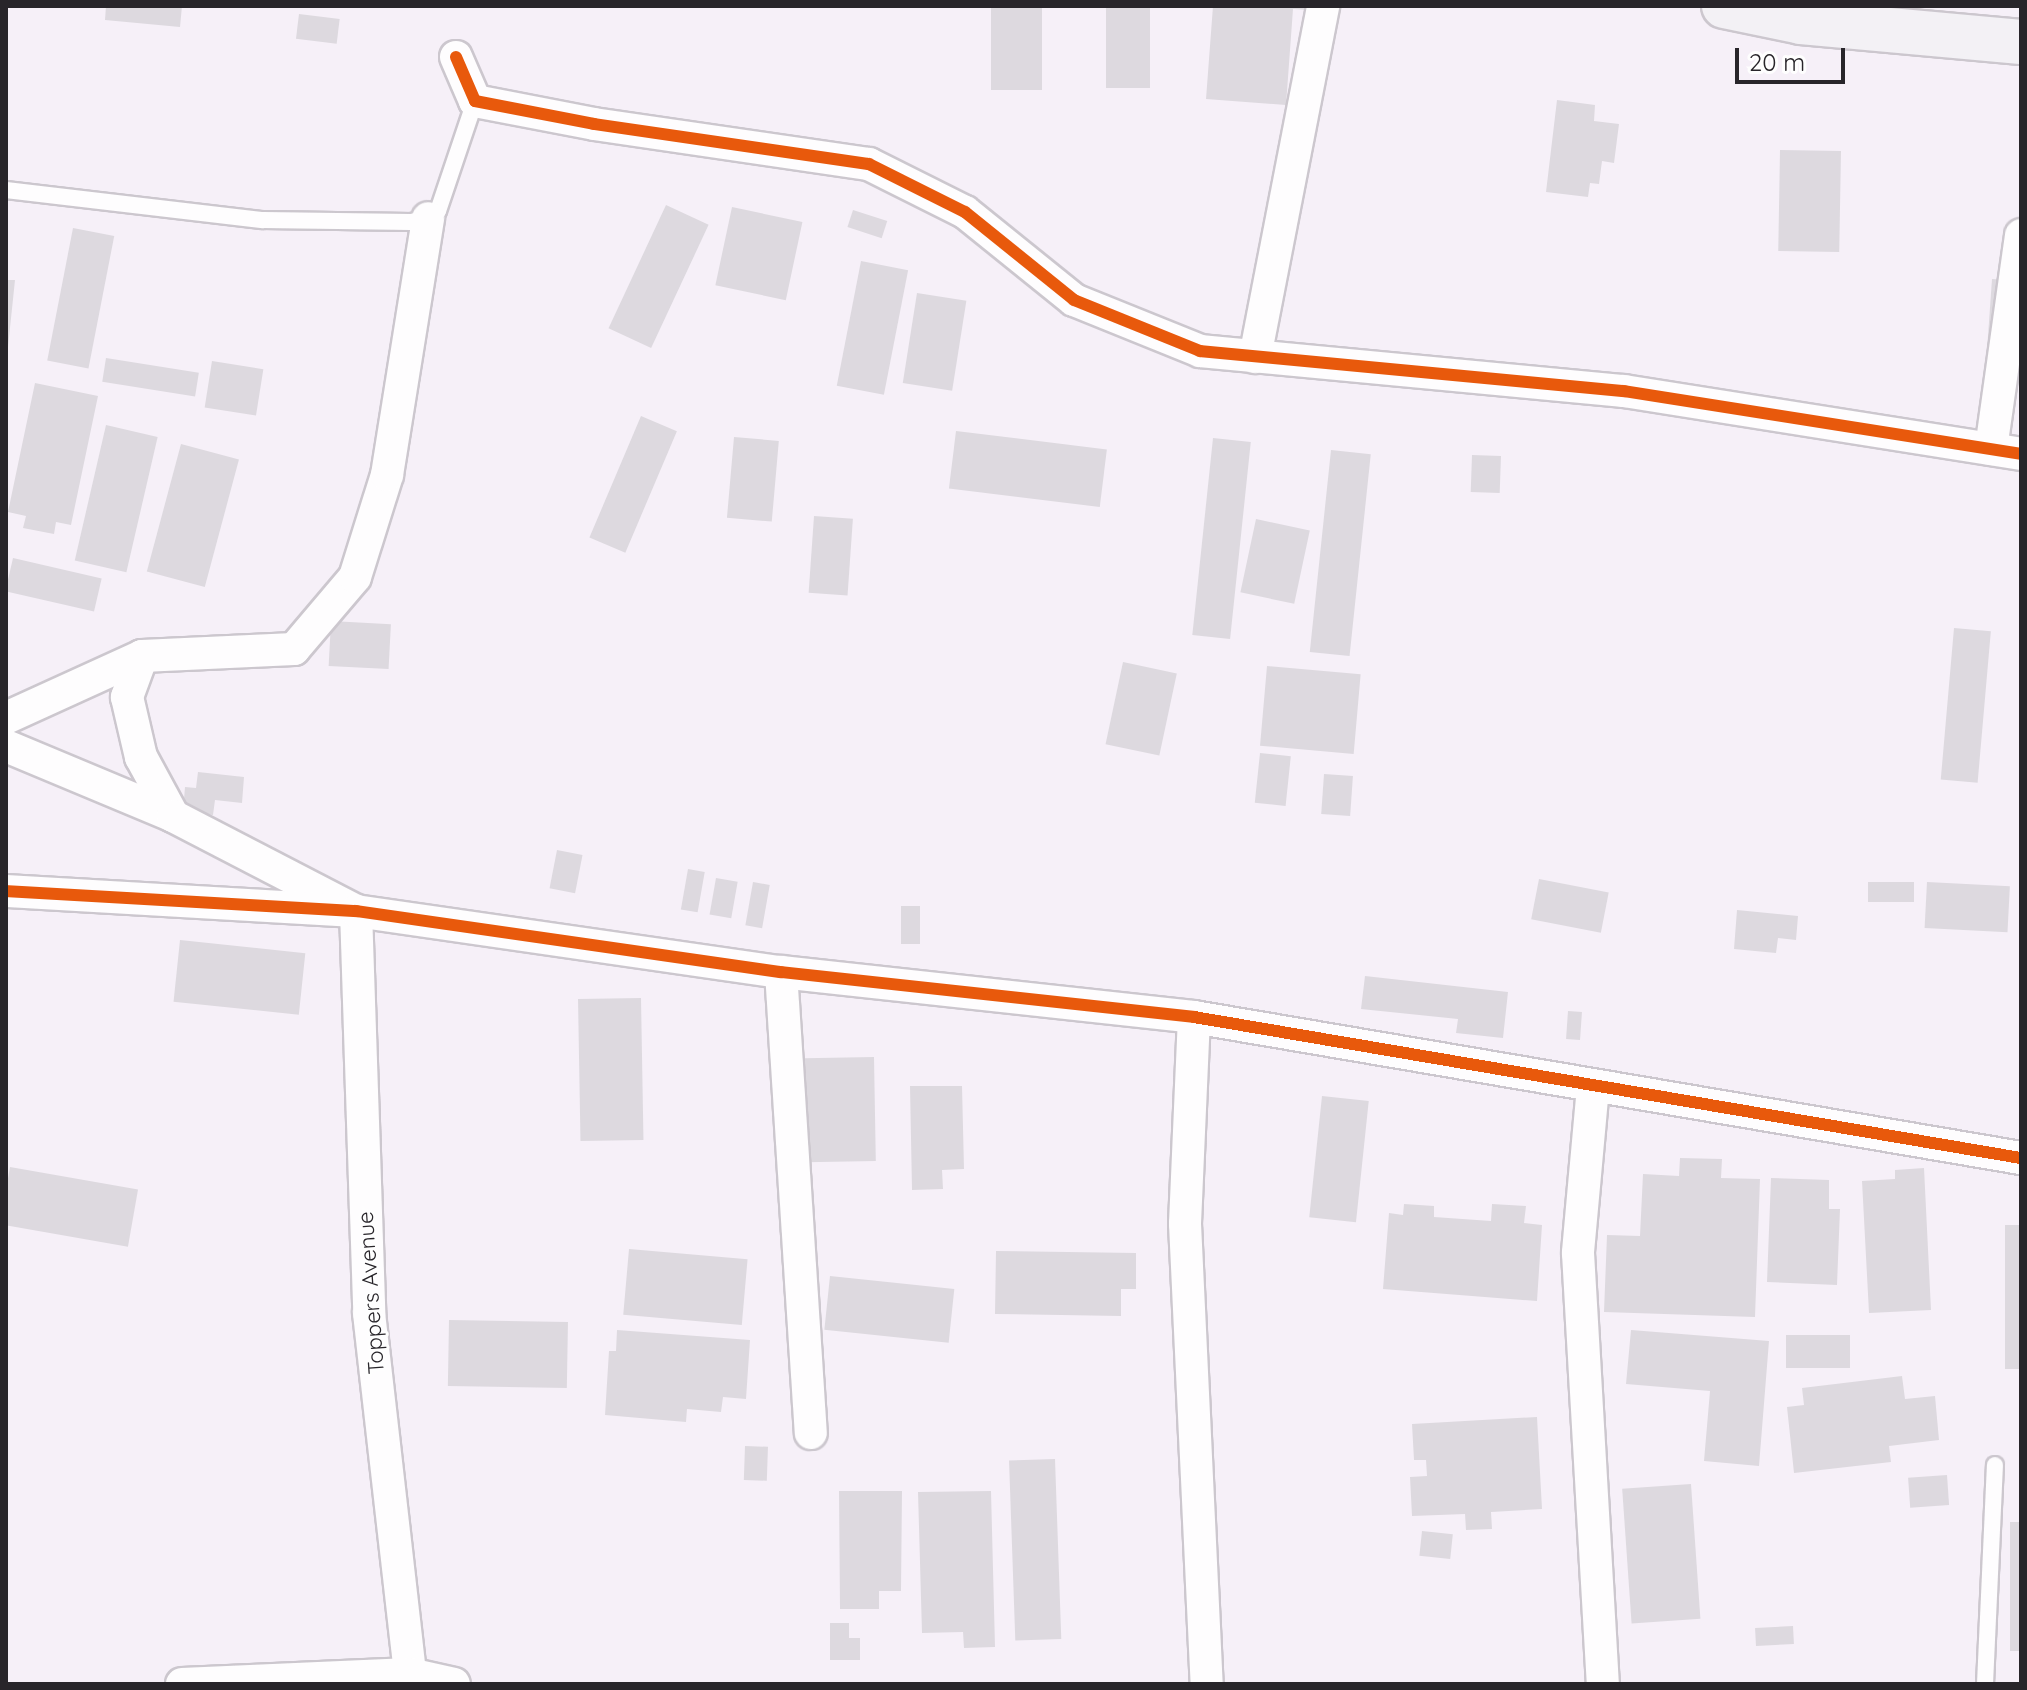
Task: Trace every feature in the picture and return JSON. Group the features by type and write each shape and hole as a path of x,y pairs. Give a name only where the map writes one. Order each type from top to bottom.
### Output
{"main road":[{"path":"1724,6 1801,22 2021,42"}],"street":[{"path":"1255,357 1323,6"},
{"path":"456,57 475,101 594,124 869,164 965,212 1074,300 1200,351 1624,391 2006,452 2021,235"},
{"path":"6,718 142,656 294,649 355,577 387,475 428,218"},
{"path":"142,656 127,697 141,757 173,816"},
{"path":"6,746 173,816 356,911"},
{"path":"6,891 356,911 781,972 1194,1017 2021,1158"},
{"name":"Toppers Avenue","path":"356,911 369,1313 410,1674"},
{"path":"781,972 811,1433"},
{"path":"1194,1017 1185,1224 1207,1684"},
{"path":"1593,1087 1578,1253 1603,1684"},
{"path":"182,1684 410,1674 454,1684"}],"lane":[{"path":"6,190 263,220 411,222 428,218 438,211 475,101"},
{"path":"1985,1684 1995,1465"}],"building":[{"path":"106,6 182,6 180,27 105,20"},
{"path":"991,6 1042,6 1042,90 991,90"},
{"path":"1106,6 1150,6 1150,88 1106,88"},
{"path":"1213,6 1308,6 1308,10 1293,9 1286,105 1206,99"},
{"path":"299,14 340,19 337,44 296,39"},
{"path":"1557,100 1595,105 1594,121 1619,124 1614,163 1602,161 1599,184 1590,183 1588,197 1546,192"},
{"path":"1780,150 1841,151 1839,252 1778,251"},
{"path":"666,205 709,225 651,348 609,328"},
{"path":"732,207 802,222 786,300 715,285"},
{"path":"853,210 887,221 882,238 847,227"},
{"path":"73,228 114,236 88,369 47,361"},
{"path":"861,261 908,270 884,395 837,386"},
{"path":"1992,279 2007,280 2001,360 1986,359"},
{"path":"6,280 15,280 8,347 6,347"},
{"path":"917,293 966,301 952,391 903,383"},
{"path":"106,358 199,373 195,396 102,382"},
{"path":"212,361 263,369 256,416 205,407"},
{"path":"35,383 98,396 71,525 56,522 54,534 23,528 26,516 8,512"},
{"path":"641,416 677,431 625,553 589,538"},
{"path":"106,425 158,437 126,572 75,560"},
{"path":"956,431 1107,450 1100,507 949,489"},
{"path":"734,437 779,441 772,522 727,518"},
{"path":"1213,438 1251,442 1230,639 1192,635"},
{"path":"181,444 239,460 205,587 147,572"},
{"path":"1331,450 1371,454 1350,656 1310,652"},
{"path":"1472,455 1501,456 1500,493 1471,492"},
{"path":"814,516 853,519 848,596 809,593"},
{"path":"1256,519 1310,530 1294,604 1240,592"},
{"path":"13,558 102,578 94,612 6,591"},
{"path":"331,621 391,624 389,669 329,666"},
{"path":"1954,628 1991,631 1978,783 1941,779"},
{"path":"1123,662 1177,673 1159,756 1106,744"},
{"path":"1267,666 1361,674 1354,754 1260,746"},
{"path":"1260,753 1291,756 1286,806 1255,803"},
{"path":"198,772 244,777 242,803 215,800 213,815 183,812 185,787 196,788"},
{"path":"1324,774 1353,776 1350,816 1321,814"},
{"path":"557,850 583,855 575,893 550,888"},
{"path":"688,869 705,872 698,912 681,909"},
{"path":"716,878 738,882 731,918 710,914"},
{"path":"1539,879 1609,893 1601,933 1531,919"},
{"path":"753,882 770,885 762,928 745,925"},
{"path":"1868,882 1914,882 1914,902 1868,902"},
{"path":"1927,882 2010,886 2007,932 1925,928"},
{"path":"901,906 920,906 920,944 901,944"},
{"path":"1737,910 1798,916 1796,940 1778,938 1776,953 1734,949"},
{"path":"180,940 305,953 299,1015 174,1002"},
{"path":"1365,976 1508,992 1503,1038 1456,1033 1458,1019 1361,1009"},
{"path":"641,998 643,1140 580,1141 578,999"},
{"path":"1568,1011 1582,1012 1580,1040 1566,1039"},
{"path":"874,1057 876,1161 806,1162 804,1058"},
{"path":"910,1086 962,1086 964,1169 942,1170 943,1189 912,1190"},
{"path":"1322,1096 1369,1101 1356,1222 1309,1217"},
{"path":"1680,1158 1722,1159 1721,1178 1760,1179 1755,1317 1604,1312 1607,1235 1640,1236 1643,1174 1679,1176"},
{"path":"10,1167 138,1190 128,1247 6,1225 6,1190"},
{"path":"1924,1168 1931,1310 1869,1313 1862,1181 1895,1179 1895,1170"},
{"path":"1771,1178 1829,1180 1829,1209 1840,1209 1837,1285 1767,1282"},
{"path":"1404,1204 1434,1206 1434,1217 1491,1221 1492,1204 1526,1206 1524,1223 1542,1225 1537,1301 1383,1289 1389,1213 1403,1215"},
{"path":"2005,1225 2021,1225 2021,1369 2005,1369"},
{"path":"629,1249 748,1259 742,1325 623,1315"},
{"path":"996,1251 1136,1253 1136,1289 1121,1289 1121,1316 995,1314"},
{"path":"830,1276 954,1289 949,1343 824,1330"},
{"path":"449,1320 568,1322 567,1388 448,1386"},
{"path":"617,1330 750,1340 746,1399 723,1397 721,1412 687,1409 686,1422 605,1415 609,1351 616,1351"},
{"path":"1631,1330 1769,1341 1759,1466 1704,1461 1710,1391 1626,1384"},
{"path":"1786,1335 1850,1335 1850,1368 1786,1368"},
{"path":"1902,1376 1905,1399 1935,1396 1939,1440 1889,1446 1891,1462 1794,1473 1787,1407 1804,1405 1802,1388"},
{"path":"1537,1417 1542,1509 1491,1512 1492,1529 1466,1530 1465,1514 1412,1516 1410,1477 1427,1476 1426,1460 1414,1460 1412,1424"},
{"path":"745,1446 768,1447 767,1481 744,1480"},
{"path":"1055,1459 1061,1639 1015,1640 1009,1461"},
{"path":"1947,1475 1949,1505 1910,1508 1908,1478"},
{"path":"1691,1484 1700,1619 1632,1623 1622,1489"},
{"path":"839,1491 902,1491 901,1591 879,1591 879,1609 840,1609"},
{"path":"991,1491 995,1647 964,1648 963,1632 922,1633 918,1492"},
{"path":"2010,1522 2021,1522 2021,1651 2010,1651"},
{"path":"1422,1531 1453,1534 1450,1559 1419,1556"},
{"path":"830,1623 849,1623 849,1638 860,1638 860,1660 830,1660"},
{"path":"1793,1626 1794,1644 1756,1646 1755,1628"}],"cycle path":[{"path":"456,57 475,101 594,124 869,164 965,212 1074,300 1200,351 1624,391 2021,454"},
{"path":"6,891 356,911 781,972 1194,1017 2021,1158"}]}
